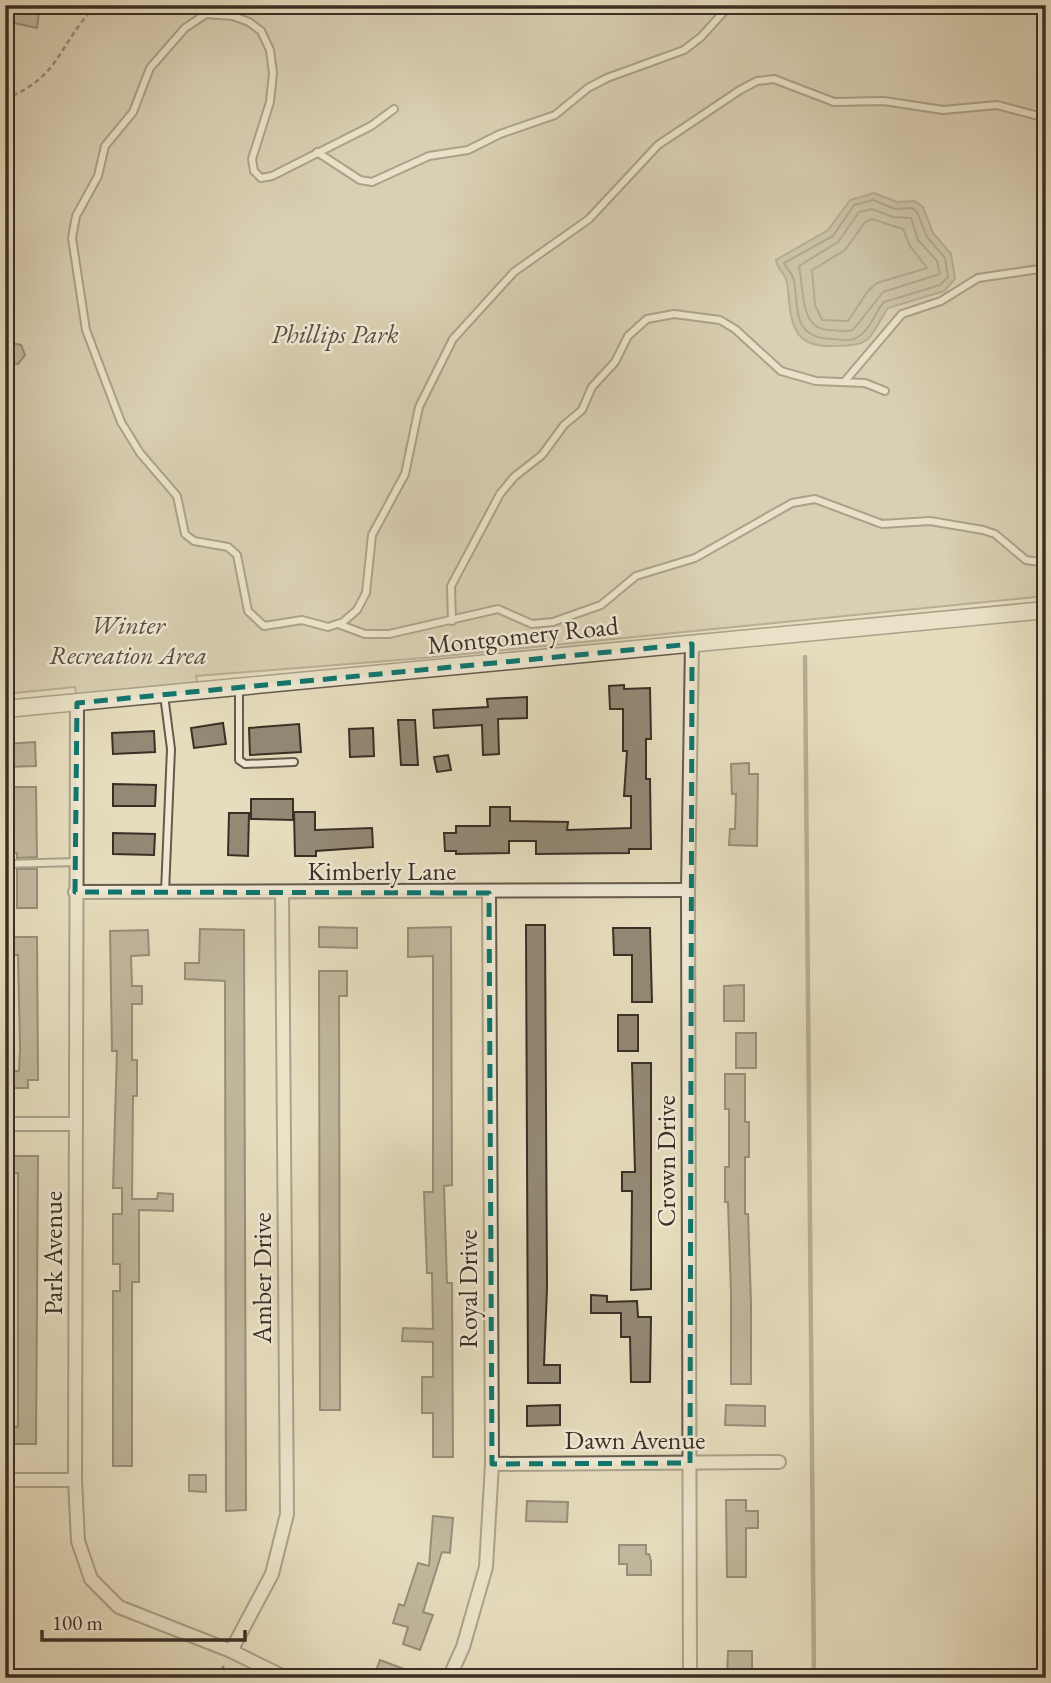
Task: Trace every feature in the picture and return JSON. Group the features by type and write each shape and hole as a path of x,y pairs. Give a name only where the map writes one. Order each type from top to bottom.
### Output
{"street":[{"name":"Montgomery Road","path":"5,709 1046,610"},
{"name":"Crown Drive","path":"690,1678 688,890 692,644"},
{"name":"Park Avenue","path":"77,703 75,1480 78,1541 91,1579 119,1607 286,1678"},
{"name":"Kimberly Lane","path":"75,892 489,893 688,890"},
{"name":"Amber Drive","path":"229,1656 272,1574 287,1514 282,893"},
{"name":"Royal Drive","path":"449,1678 463,1647 486,1567 492,1464 489,893"},
{"path":"5,1124 76,1124"},
{"name":"Dawn Avenue","path":"492,1464 779,1462"},
{"path":"5,1480 75,1480"}],"lane":[{"path":"317,152 351,175 372,182 429,156 468,150 500,134 547,119 607,78 684,50 701,37 730,5"},
{"path":"394,109 371,126 266,178 258,175 252,159 270,102 270,50 261,31 249,22 221,14 206,14 193,20 150,68 133,112 105,146 98,176 76,216 72,238 86,331 111,398 140,453 177,496 185,534 194,541 233,550 239,560 248,611 259,623 274,626 302,620 324,626 338,624 353,615 364,600 372,535 405,474 419,407 453,339 514,272 589,219 667,138 700,119 740,90 765,79 781,80 813,96 834,102 884,101 943,110 997,105 1046,118"},
{"path":"845,381 896,319 908,311 942,301 978,278 1046,268"},
{"path":"452,621 451,586 500,494 514,477 542,455 564,425 582,410 592,387 615,362 633,330 647,319 674,314 720,320 736,329 781,370 805,379 864,383 885,391"},
{"path":"338,624 376,635 452,621 498,609 532,624 553,622 601,605 636,576 687,562 792,503 809,498 882,524 930,520 983,530 1002,539 1026,560 1046,563"},
{"path":"239,687 239,760 245,764 294,762"},
{"path":"164,695 171,749 165,892"},
{"path":"5,864 76,862"}],"path":[{"path":"5,99 22,92 54,67 71,36 97,5"},
{"path":"218,1678 229,1656"}],"highlighted area":[{"path":"692,644 690,1463 492,1464 489,893 75,892 77,703"}],"green space":[{"name":"Phillips Park","path":"5,5 1046,5 1046,596 424,658 196,676 198,686 77,703 75,687 5,694"}],"water":[{"path":"874,193 897,202 914,201 923,207 933,233 951,254 955,279 944,291 888,308 871,335 861,343 830,346 810,343 800,336 793,324 786,280 776,260 828,230 850,200"}],"building":[{"path":"5,5 40,5 37,28 5,21"},
{"path":"10,343 21,345 25,355 18,364 7,362 5,358 5,349"},
{"path":"624,685 624,689 650,688 651,739 646,739 646,779 650,779 651,849 629,849 629,853 536,854 536,841 509,841 509,853 456,854 456,851 445,851 444,833 456,833 456,826 490,826 490,807 510,807 510,821 568,822 567,830 631,828 631,796 624,796 627,751 623,751 623,709 610,709 609,686"},
{"path":"527,697 527,718 498,719 499,754 483,755 482,725 434,728 433,710 488,707 487,699"},
{"path":"398,720 415,720 418,765 401,765"},
{"path":"223,723 226,744 194,748 191,728"},
{"path":"299,724 301,752 250,755 249,728"},
{"path":"373,728 374,756 350,757 349,729"},
{"path":"154,731 155,752 113,754 112,733"},
{"path":"35,742 36,766 5,767 5,744"},
{"path":"448,755 451,770 437,772 434,757"},
{"path":"749,763 749,774 758,774 757,846 729,845 730,829 735,829 736,794 732,794 731,764"},
{"path":"113,784 156,785 155,806 113,806"},
{"path":"5,787 36,787 37,857 17,858 17,853 5,853"},
{"path":"251,799 293,799 293,820 251,819"},
{"path":"294,812 315,812 315,830 372,828 373,847 316,851 316,856 295,856"},
{"path":"229,813 249,813 248,856 228,855"},
{"path":"113,833 155,834 154,855 113,854"},
{"path":"17,869 37,869 37,908 17,908"},
{"path":"526,925 545,925 547,1288 544,1365 560,1365 560,1383 528,1383"},
{"path":"319,927 357,928 357,948 319,947"},
{"path":"451,927 452,1185 444,1186 447,1283 452,1283 453,1457 433,1457 433,1413 422,1413 422,1377 433,1377 433,1342 402,1341 403,1328 433,1329 432,1273 427,1273 424,1192 433,1192 433,956 408,957 408,928"},
{"path":"613,928 650,928 652,1002 632,1002 632,955 614,955"},
{"path":"200,929 244,930 246,1510 226,1511 225,981 185,979 185,963 199,963"},
{"path":"148,930 149,955 131,956 132,986 142,986 142,1004 132,1004 132,1060 137,1060 137,1096 133,1096 132,1199 157,1199 158,1193 173,1194 173,1211 139,1210 139,1282 132,1282 132,1466 113,1466 113,1291 120,1291 120,1264 113,1264 113,1214 122,1214 122,1188 113,1188 117,1051 112,1051 110,931"},
{"path":"5,937 37,937 38,1080 28,1080 28,1088 5,1088 5,1071 19,1071 20,1048 18,955 5,955"},
{"path":"319,971 347,971 347,996 339,996 340,1410 320,1410"},
{"path":"744,985 744,1021 724,1021 724,986"},
{"path":"618,1015 638,1015 638,1051 618,1051"},
{"path":"736,1033 756,1033 756,1068 736,1068"},
{"path":"632,1063 651,1063 651,1289 631,1290 632,1191 622,1191 622,1172 635,1172"},
{"path":"725,1074 745,1074 745,1122 749,1122 749,1157 745,1157 745,1214 748,1214 751,1384 731,1384 728,1202 725,1202 725,1167 729,1167 729,1109 725,1109"},
{"path":"5,1156 38,1156 36,1444 9,1444 9,1426 18,1427 18,1173 5,1173"},
{"path":"591,1295 607,1296 607,1302 637,1301 638,1317 651,1317 650,1382 631,1382 630,1337 621,1337 621,1313 591,1313"},
{"path":"560,1405 560,1425 527,1426 527,1406"},
{"path":"726,1405 765,1406 765,1426 725,1425"},
{"path":"189,1475 206,1475 206,1492 189,1491"},
{"path":"726,1500 746,1500 746,1511 758,1511 758,1528 746,1528 746,1577 727,1577"},
{"path":"527,1501 568,1502 567,1522 526,1521"},
{"path":"433,1516 453,1518 450,1553 442,1552 423,1612 433,1615 420,1650 403,1644 408,1627 393,1623 399,1604 404,1606 418,1563 429,1566"},
{"path":"619,1545 646,1545 646,1554 649,1554 651,1561 651,1575 627,1575 627,1564 619,1564"},
{"path":"728,1651 752,1651 752,1677 727,1676"},
{"path":"380,1660 425,1677 373,1678"}],"waterway":[{"path":"805,657 814,1678"}],"park label":[{"name":"Winter Recreation Area","path":"128,640"}]}
